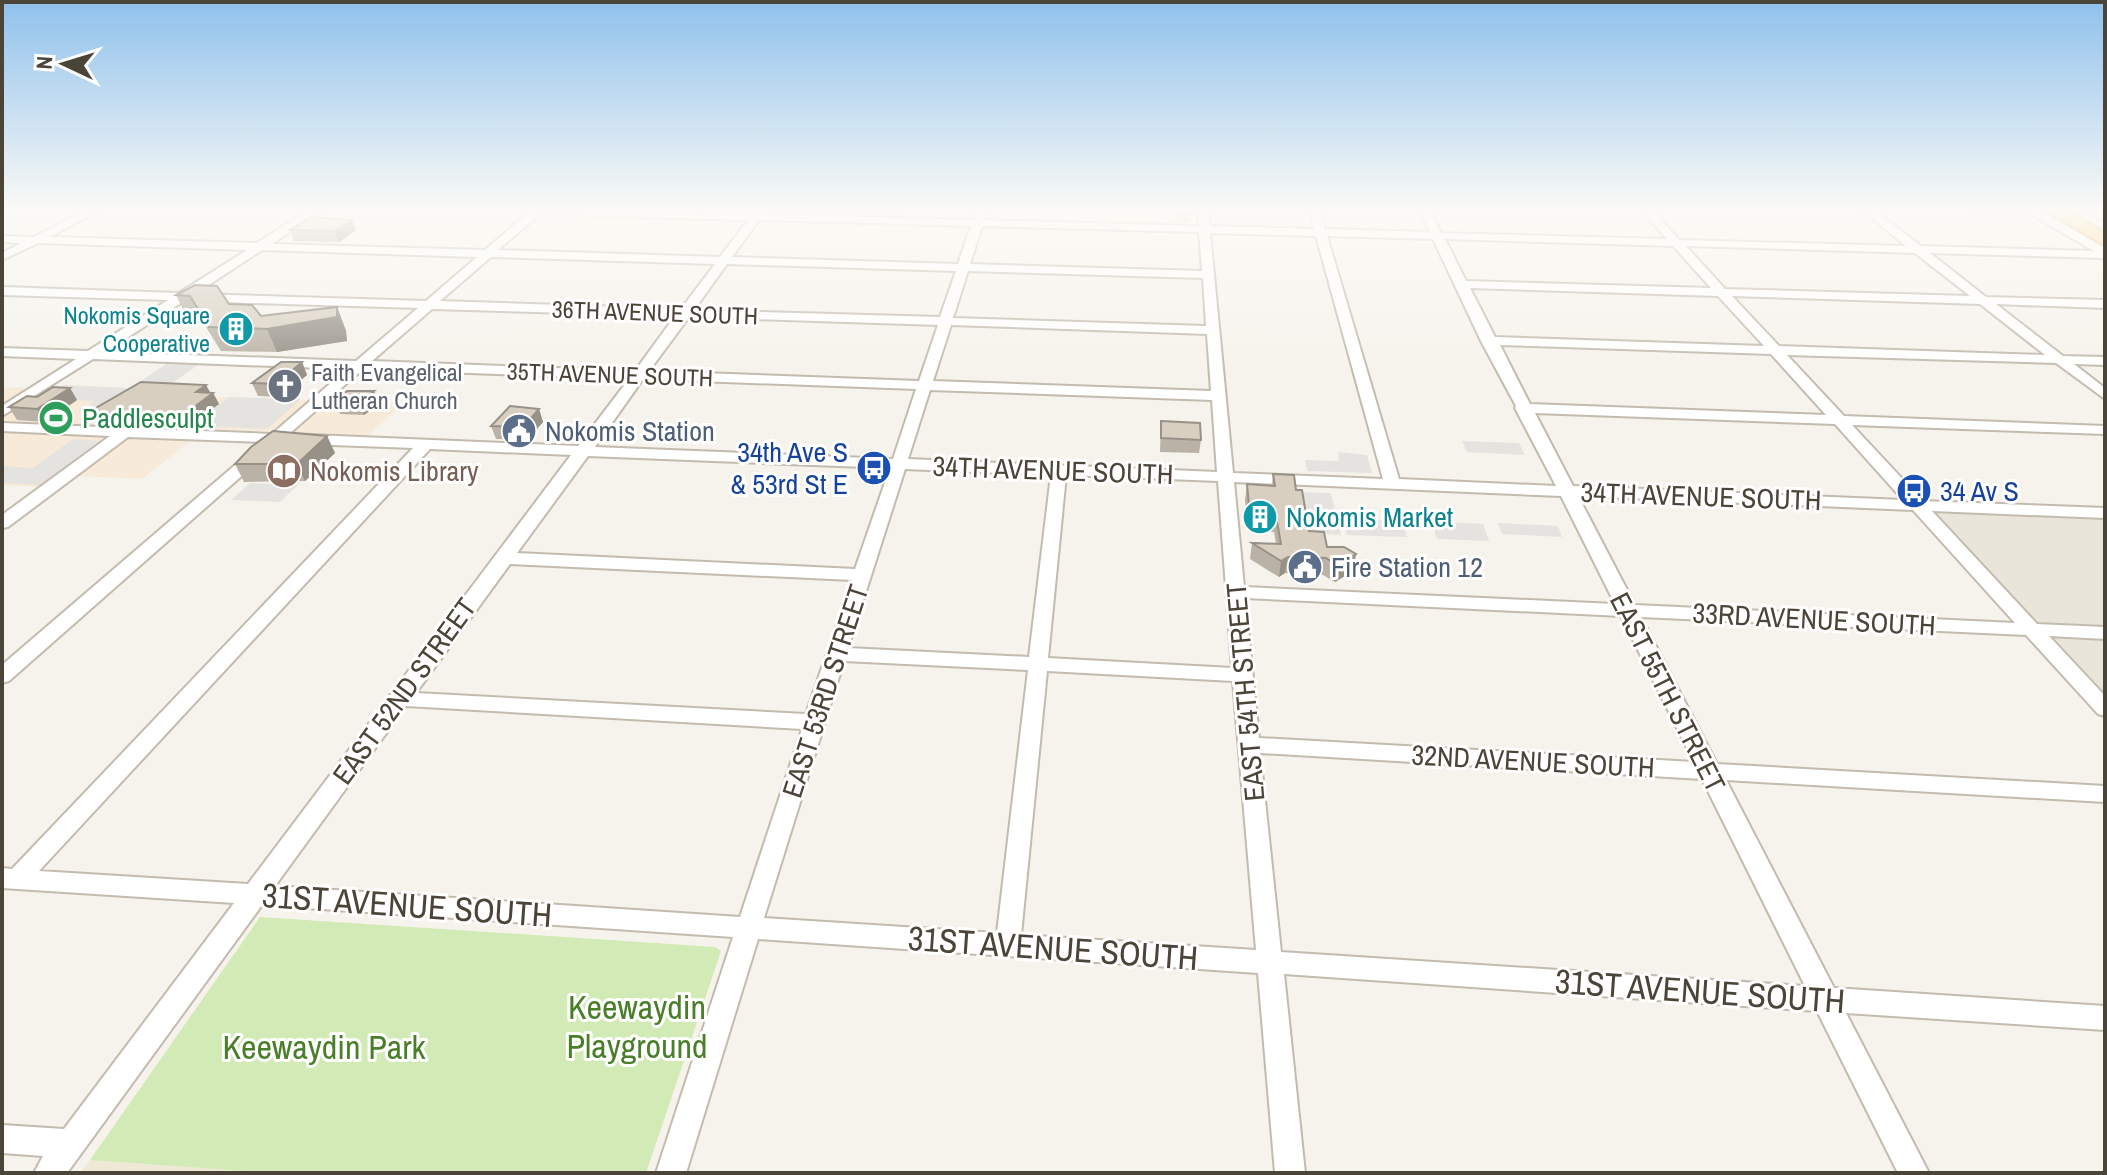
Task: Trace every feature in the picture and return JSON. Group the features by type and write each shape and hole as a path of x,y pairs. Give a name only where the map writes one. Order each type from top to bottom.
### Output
{"street":[{"path":"2,412 232,265"},
{"path":"2,676 476,265"},
{"name":"EAST 52ND STREET","path":"49,1173 720,265"},
{"path":"854,265 1208,275"},
{"name":"EAST 53RD STREET","path":"671,1173 814,722 964,265"},
{"name":"EAST 54TH STREET","path":"1207,265 1242,675 1290,1173"},
{"path":"1329,265 1392,483"},
{"name":"EAST 55TH STREET","path":"1451,265 1914,1173"},
{"path":"1696,265 2105,709"},
{"path":"1936,265 2105,395"},
{"path":"1460,284 2105,304"},
{"name":"36TH AVENUE SOUTH","path":"2,291 1213,330"},
{"path":"1488,341 2105,361"},
{"name":"35TH AVENUE SOUTH","path":"2,352 1218,396"},
{"path":"1522,408 2105,430"},
{"name":"34TH AVENUE SOUTH","path":"2,427 2105,513"},
{"path":"2,523 123,433"},
{"path":"9,879 425,445"},
{"path":"1008,945 1059,470"},
{"path":"502,558 863,575"},
{"name":"33RD AVENUE SOUTH","path":"1235,592 2105,633"},
{"path":"837,654 1242,675"},
{"path":"398,699 814,722"},
{"name":"32ND AVENUE SOUTH","path":"1249,745 2105,794"},
{"name":"31ST AVENUE SOUTH","path":"9,879 2105,1018"},
{"path":"2,1139 69,1144"}],"shaded area":[{"path":"144,336 200,338 183,349 127,347"},
{"path":"166,364 198,365 158,393 125,392"},
{"path":"63,385 129,388 124,393 401,405 369,435 205,429 142,479 54,475 38,487 2,485 2,387 55,389"},
{"path":"64,385 127,388 121,393 138,394 96,423 80,422 93,413 88,412 94,407 88,407 95,401 60,399 28,408"},
{"path":"229,397 301,399 267,429 192,426"},
{"path":"73,439 101,441 40,485 2,483 2,466 33,468"},
{"path":"1462,441 1519,443 1525,455 1467,452"},
{"path":"1338,452 1367,455 1372,473 1307,471 1305,460 1339,461"},
{"path":"250,483 298,485 280,502 231,500"},
{"path":"1297,492 1331,493 1341,535 1308,533"},
{"path":"1931,509 2105,519 2105,626 2044,624 2031,619"},
{"path":"1343,518 1402,521 1407,537 1347,535"},
{"path":"1431,521 1483,524 1489,541 1437,539"},
{"path":"1498,523 1558,526 1562,537 1502,534"},
{"path":"2055,636 2105,639 2105,699 2052,641"},
{"path":"90,1160 268,1173 80,1173"}],"green space":[{"name":"Keewaydin Park","path":"260,917 715,947 721,951 646,1173 268,1173 90,1160"}],"building":[{"path":"195,285 217,286 229,304 252,305 261,316 337,307 337,317 267,329 209,327 190,296 176,295"},
{"path":"281,362 302,362 276,384 252,383"},
{"path":"141,382 206,385 196,392 213,393 182,416 89,412"},
{"path":"53,387 70,388 37,409 9,407 27,396 37,397"},
{"path":"347,391 374,391 359,402 335,401"},
{"path":"510,406 539,409 523,427 491,426"},
{"path":"1161,421 1200,423 1201,440 1161,438"},
{"path":"273,431 327,436 297,464 235,464"},
{"path":"1273,474 1294,475 1296,490 1302,490 1309,531 1324,532 1327,547 1344,547 1356,554 1338,566 1326,558 1288,557 1281,561 1252,543 1281,544 1276,516 1250,515 1247,484 1275,486"}],"place":[{"name":"Nokomis Square Cooperative","path":"236,329"},
{"name":"Faith Evangelical Lutheran Church","path":"285,386"},
{"name":"Paddlesculpt","path":"56,418"},
{"name":"Nokomis Station","path":"519,431"},
{"name":"34th Ave S & 53rd St E","path":"874,468"},
{"name":"Nokomis Library","path":"284,471"},
{"name":"34 Av S","path":"1914,491"},
{"name":"Nokomis Market","path":"1260,517"},
{"name":"Fire Station 12","path":"1305,567"}],"park label":[{"name":"Keewaydin Playground","path":"637,1026"}]}
